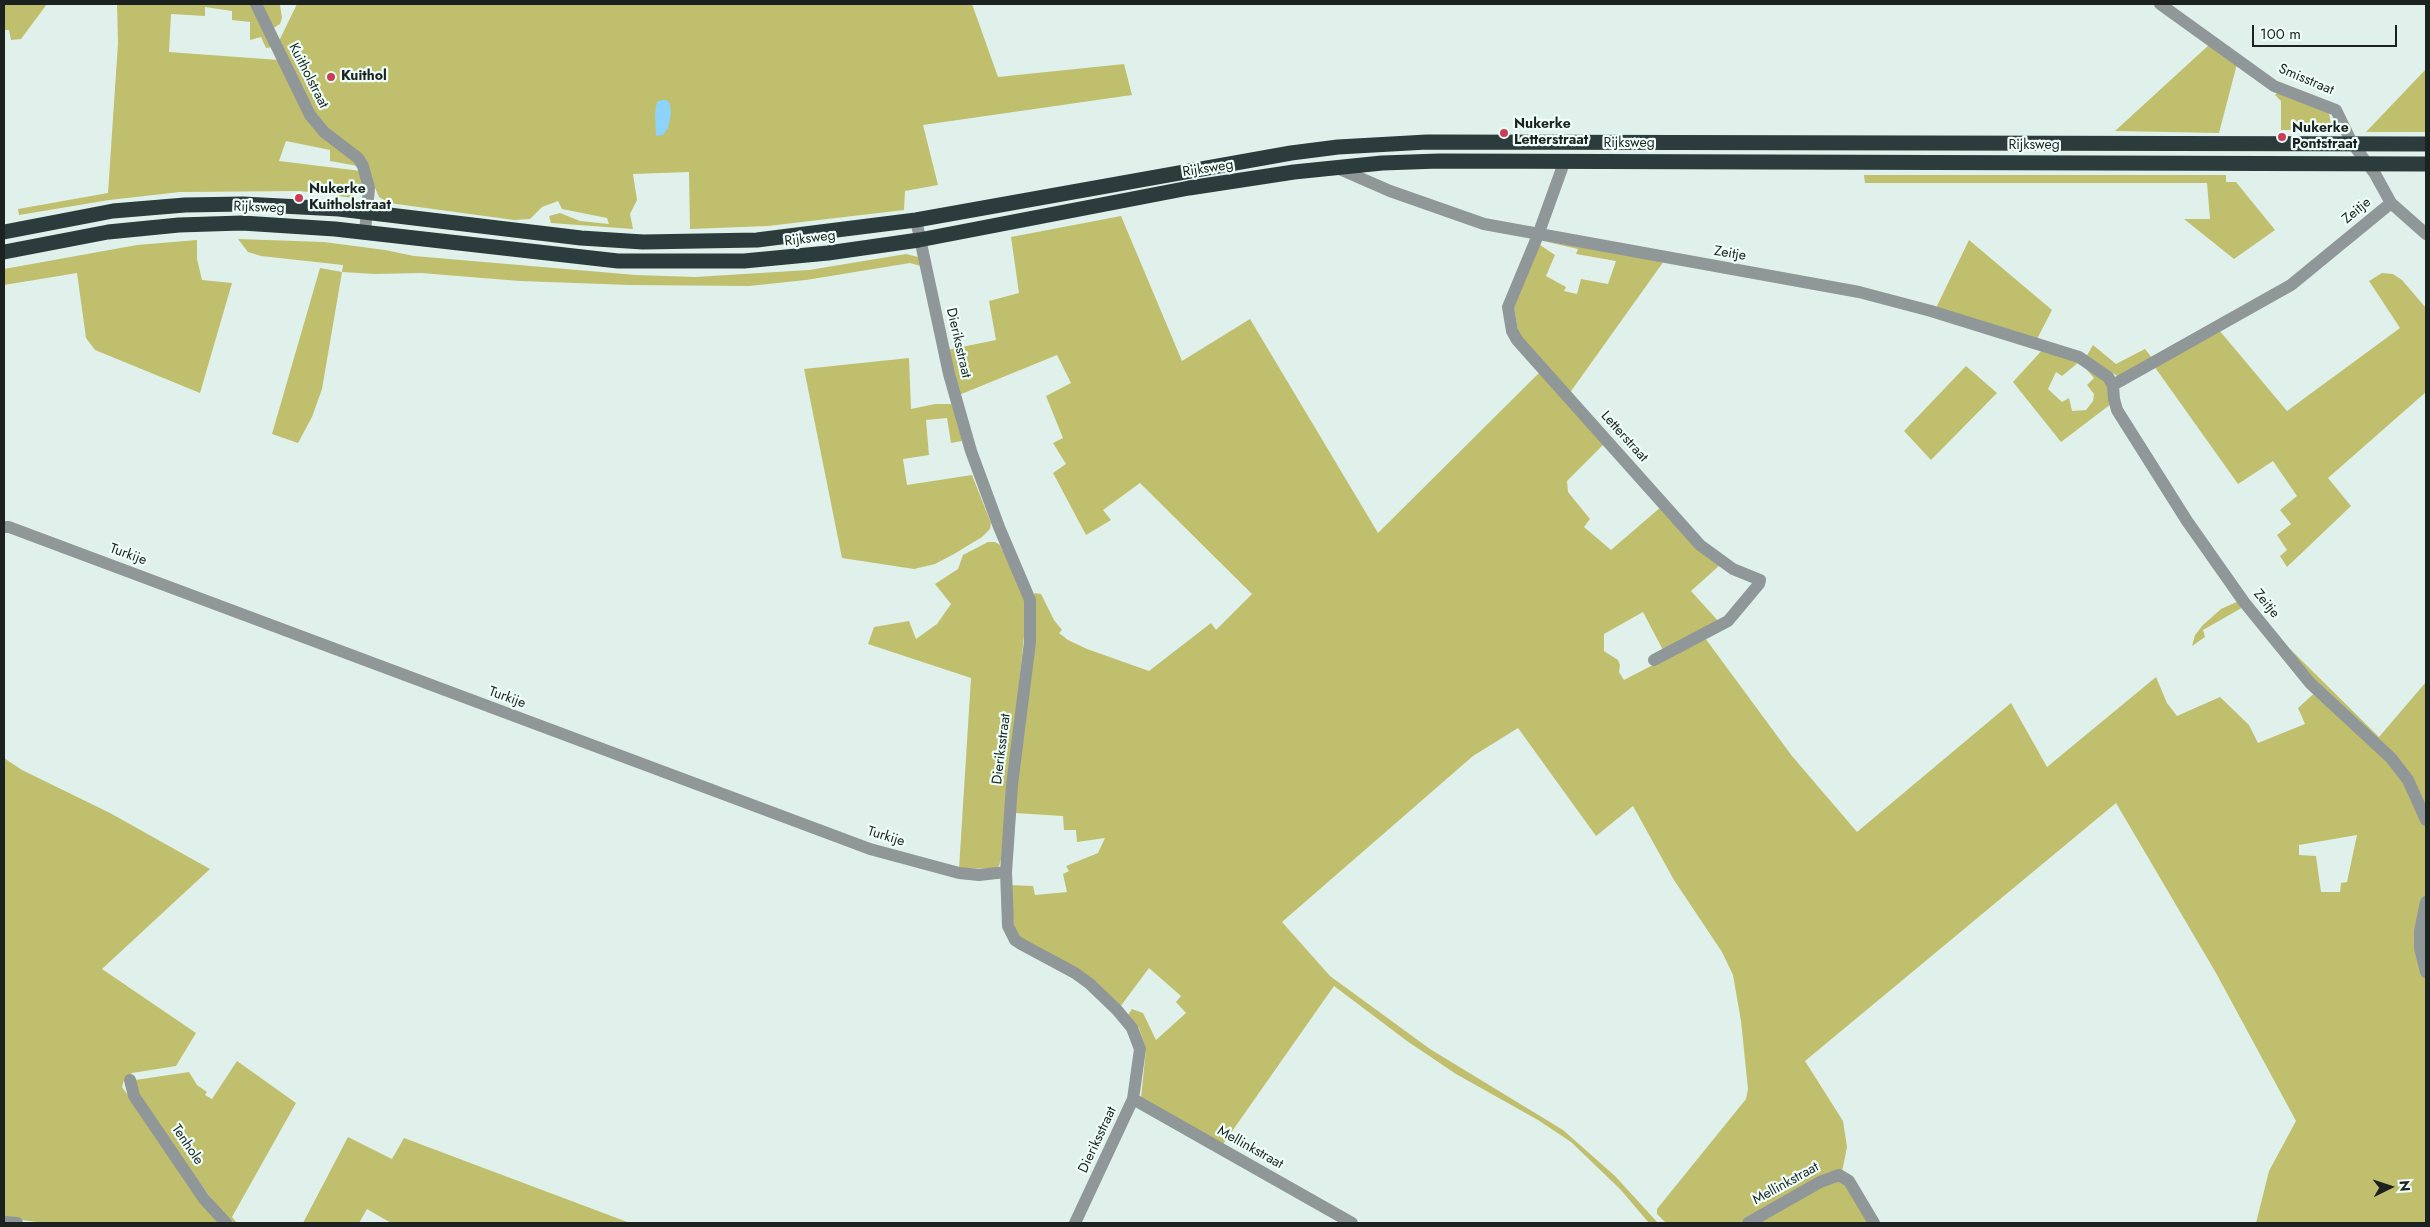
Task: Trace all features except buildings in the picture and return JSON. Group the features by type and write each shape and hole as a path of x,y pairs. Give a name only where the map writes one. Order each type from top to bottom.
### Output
{"highway":[{"name":"Rijksweg","path":"4,232 113,211 185,205 274,204 368,212 530,233 661,242 766,239 916,220 1232,162 1320,149 1382,143 1560,141 2426,144"},
{"name":"Rijksweg","path":"4,252 108,232 179,225 275,224 365,232 569,257 665,263 782,258 919,240 1189,188 1335,167 1439,161 2426,164"}],"street":[{"name":"Kuitholstraat","path":"256,4 310,115 324,132 358,158 363,166 369,188 365,232"},
{"name":"Smisstraat","path":"2160,4 2274,86 2336,110 2352,143 2368,164 2391,203 2426,234"},
{"name":"Letterstraat","path":"1565,160 1538,235 1508,307 1510,325 1517,340 1700,544 1733,568 1760,580 1760,584 1728,621 1654,660"},
{"name":"Zeitje","path":"1335,167 1390,191 1475,220 1538,235 1791,279 1904,304 2079,357 2108,377 2114,385 2114,399 2117,410 2187,521 2219,567 2310,683 2391,758 2408,780 2426,820"},
{"name":"Zeitje","path":"2114,385 2291,285 2391,203"},
{"name":"Dieriksstraat","path":"916,220 949,374 971,451 999,527 1030,600 1030,642 1012,785 1006,872 1006,916 1015,940 1082,978 1117,1010 1132,1028 1140,1049 1134,1100 1075,1223"},
{"name":"Turkije","path":"4,527 9,527 870,849 959,873 979,875 1006,872"},
{"path":"2426,902 2420,931 2420,948 2426,972"},
{"name":"Tenhole","path":"130,1080 134,1096 204,1199 226,1223"},
{"name":"Mellinkstraat","path":"1134,1100 1352,1223"},
{"name":"Mellinkstraat","path":"1748,1223 1820,1182 1838,1175 1849,1181 1874,1223"},
{"path":"4,1222 17,1223"}],"shaded area":[{"path":"4,4 47,4 21,39 11,40 9,30 4,30"},
{"path":"117,4 252,4 273,47 266,48 261,37 250,40 250,22 232,20 232,11 205,7 205,16 171,14 169,52 279,60 306,114 358,166 330,161 330,150 286,141 279,161 361,171 363,182 361,191 353,198 300,191 180,192 109,200 19,215 18,209 108,193 118,43"},
{"path":"260,4 280,5 282,18 280,24 272,29"},
{"path":"297,4 972,4 998,77 1124,64 1132,95 923,125 938,185 905,191 904,210 768,226 690,229 689,172 633,174 637,200 630,214 633,229 551,223 549,216 560,213 580,221 609,224 607,218 562,209 558,201 542,207 530,219 514,220 389,203 379,197 373,183 317,118 279,41"},
{"path":"2210,44 2237,64 2219,133 2115,131"},
{"path":"2426,69 2426,132 2366,132"},
{"path":"2278,92 2329,113 2331,124 2327,130 2281,130 2281,101 2275,95"},
{"path":"1864,175 2226,175 2226,182 2236,182 2275,230 2234,259 2184,219 2210,219 2207,183 1865,183"},
{"path":"1121,216 1182,361 1250,319 1378,533 1540,372 1605,443 1567,481 1568,492 1590,519 1584,527 1611,550 1662,506 1720,565 1691,591 1720,623 1664,652 1643,612 1604,634 1604,651 1618,660 1620,665 1619,672 1624,680 1705,638 1792,756 1857,832 2011,703 2047,767 2156,677 2167,703 2177,716 2220,697 2249,725 2258,743 2305,724 2298,708 2320,688 2289,648 2379,737 2426,682 2426,813 2420,811 2426,828 2426,1223 2256,1223 2269,1171 2296,1121 2216,973 2116,803 1805,1061 1843,1121 1847,1147 1842,1172 1828,1173 1740,1223 1666,1223 1657,1214 1657,1209 1746,1099 1748,1089 1741,1021 1733,975 1722,952 1674,880 1633,806 1596,836 1518,728 1473,756 1282,922 1330,976 1430,1049 1563,1130 1615,1176 1658,1223 1649,1223 1620,1189 1571,1142 1538,1120 1456,1074 1407,1041 1334,986 1221,1147 1141,1098 1146,1049 1139,1028 1128,1015 1132,1009 1143,1013 1156,1040 1186,1013 1176,1002 1181,996 1149,968 1120,1007 1026,944 1015,932 1009,885 1033,886 1035,895 1067,892 1063,874 1069,871 1066,866 1098,853 1105,838 1077,842 1076,830 1064,830 1063,816 1014,813 1033,596 1035,593 1041,594 1054,620 1062,630 1059,633 1068,640 1087,649 1149,671 1211,623 1216,630 1252,594 1140,483 1103,510 1111,520 1086,535 1053,473 1066,464 1053,443 1063,438 1046,396 1071,383 1057,355 959,395 947,350 996,340 989,301 1019,293 1011,237","holes":["2357,835 2347,882 2341,883 2340,892 2321,892 2316,856 2299,855 2299,845"]},
{"path":"238,239 324,242 414,256 636,275 695,277 809,270 906,254 918,257 921,266 910,263 806,280 749,286 630,285 520,281 421,273 375,274 342,272 343,265 261,256 248,252"},
{"path":"197,240 197,259 202,280 232,283 200,393 95,350 86,338 77,273 4,285 4,269 137,245"},
{"path":"1969,240 2052,310 2037,339 1936,308"},
{"path":"1543,241 1664,261 1569,394 1519,337 1513,301 1537,243 1555,255 1546,276 1566,287 1564,291 1577,294 1581,279 1608,284 1616,261 1576,254 1578,249"},
{"path":"320,268 342,272 322,389 312,417 298,443 272,434"},
{"path":"2382,273 2393,274 2402,280 2426,308 2426,392 2328,478 2351,506 2287,567 2280,556 2287,550 2277,535 2291,524 2280,510 2297,496 2273,461 2238,484 2154,366 2219,330 2287,411 2400,328 2369,281"},
{"path":"2093,345 2116,364 2145,349 2152,358 2119,377 2086,357"},
{"path":"2044,348 2079,362 2062,376 2056,372 2048,389 2062,402 2069,398 2072,411 2086,410 2093,401 2094,394 2087,385 2094,378 2086,369 2106,378 2111,404 2061,442 2013,382"},
{"path":"909,358 911,409 935,404 952,404 962,441 951,443 947,418 926,420 929,455 903,459 907,485 972,475 991,523 990,529 982,537 954,554 935,564 914,569 842,558 804,369"},
{"path":"1966,366 1997,393 1931,460 1904,431"},
{"path":"988,542 995,542 1000,545 1024,596 1026,617 1001,859 999,866 995,868 959,869 971,678 868,644 874,627 909,621 916,639 937,624 951,604 935,584 958,569 963,555"},
{"path":"2241,600 2245,606 2203,630 2205,637 2192,646 2195,635 2203,625 2221,609"},
{"path":"4,758 22,770 110,813 210,869 102,969 196,1033 176,1066 132,1073 124,1080 122,1087 222,1223 46,1223 4,1218"},
{"path":"237,1061 296,1103 232,1217 237,1223 229,1223 142,1103 135,1080 189,1072 197,1085 207,1092 205,1095 212,1099"},
{"path":"348,1137 392,1159 404,1138 630,1223 391,1223 367,1209 359,1223 303,1223"},
{"path":"1842,1180 1870,1223 1755,1223 1828,1182"}],"water":[{"path":"667,100 670,104 671,114 668,128 663,135 656,136 655,113 657,102"}],"place":[{"name":"Kuithol","path":"331,77"},
{"name":"Nukerke Letterstraat","path":"1504,133"},
{"name":"Nukerke Pontstraat","path":"2282,137"},
{"name":"Nukerke Kuitholstraat","path":"299,198"}]}
